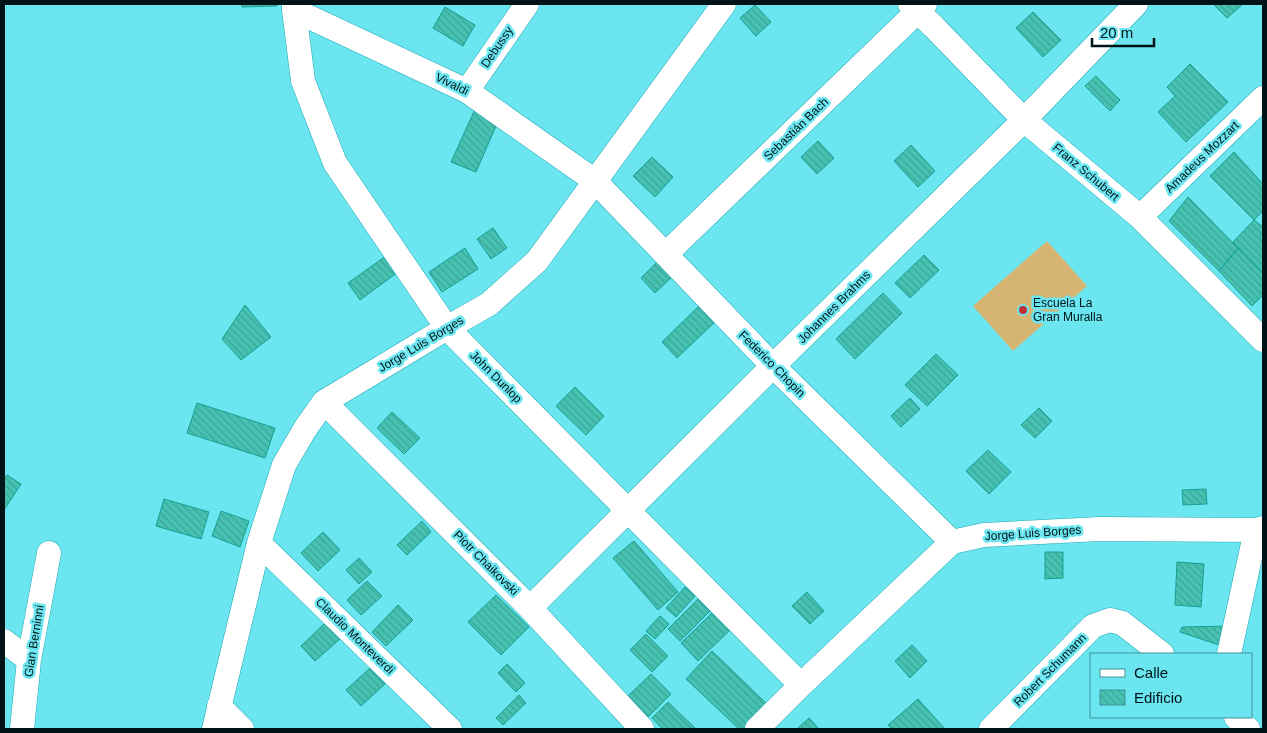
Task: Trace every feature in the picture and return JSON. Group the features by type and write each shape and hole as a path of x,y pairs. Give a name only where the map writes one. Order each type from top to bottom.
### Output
{"street":[{"name":"Debussy","path":"468,91 527,4"},
{"name":"Jorge Luis Borges","path":"214,729 259,543 284,465 305,429 324,402 489,304 537,261 724,4"},
{"name":"Johannes Brahms","path":"530,608 1024,120 1136,4"},
{"name":"Franz Schubert","path":"918,6 1024,120 1140,217 1260,329"},
{"name":"Sebastián Bach","path":"666,254 918,6"},
{"name":"Vivaldi","path":"294,7 468,91 595,182"},
{"name":"John Dunlop","path":"294,7 303,81 335,163 447,328 801,685"},
{"name":"Amadeus Mozzart","path":"1140,217 1263,98"},
{"name":"Federico Chopin","path":"595,182 773,366 952,542"},
{"name":"Piotr Chaikovski","path":"324,402 530,608 642,729"},
{"name":"Jorge Luis Borges","path":"952,542 984,535 1091,529 1260,529"},
{"path":"1229,653 1257,564 1260,529"},
{"path":"757,729 952,542"},
{"name":"Claudio Monteverdi","path":"259,543 450,729"},
{"name":"Gian Berninni","path":"22,729 29,660 49,553"},
{"name":"Robert Schumann","path":"991,729 1093,626 1110,620 1122,623 1161,653"},
{"path":"4,641 29,660"},
{"path":"219,706 242,729"},
{"path":"1237,718 1248,729"}],"shaded area":[{"path":"1047,241 1087,286 1013,351 973,306"}],"building":[{"path":"242,4 277,4 277,6 242,7"},
{"path":"1213,4 1243,4 1227,18"},
{"path":"755,5 771,22 756,36 740,18"},
{"path":"445,7 475,25 463,46 433,28"},
{"path":"1033,12 1061,40 1043,57 1016,28"},
{"path":"1190,64 1228,102 1186,142 1158,112 1175,96 1167,87"},
{"path":"1096,76 1120,100 1110,111 1085,86"},
{"path":"476,107 500,117 476,172 451,162"},
{"path":"818,141 834,158 817,174 801,157"},
{"path":"911,145 935,171 918,187 894,161"},
{"path":"1234,152 1263,184 1263,211 1254,220 1210,176"},
{"path":"652,157 673,177 655,197 633,176"},
{"path":"1188,197 1238,248 1219,271 1169,221"},
{"path":"1254,220 1263,227 1263,233 1260,237 1263,240 1263,273 1233,242"},
{"path":"493,228 507,248 491,259 477,239"},
{"path":"465,248 478,269 442,292 429,272"},
{"path":"1238,248 1263,274 1263,295 1252,306 1219,271"},
{"path":"924,255 939,270 910,298 895,283"},
{"path":"386,256 398,272 360,300 348,283"},
{"path":"657,262 672,277 655,293 641,278"},
{"path":"883,293 902,313 855,359 836,339"},
{"path":"701,304 717,320 677,358 662,342"},
{"path":"245,305 271,337 241,360 222,339"},
{"path":"936,354 958,375 927,406 905,385"},
{"path":"575,387 604,416 586,435 556,406"},
{"path":"910,398 920,409 901,427 891,416"},
{"path":"197,403 275,428 265,458 187,433"},
{"path":"1039,408 1052,421 1035,438 1021,425"},
{"path":"392,412 420,438 404,454 377,428"},
{"path":"988,450 1011,472 989,494 966,471"},
{"path":"7,475 21,484 4,510 4,480"},
{"path":"1206,489 1207,504 1183,505 1182,490"},
{"path":"164,499 209,512 201,539 156,526"},
{"path":"221,511 249,521 240,547 212,536"},
{"path":"422,521 431,532 407,555 397,545"},
{"path":"323,532 340,550 318,571 301,553"},
{"path":"634,541 678,592 658,610 613,558"},
{"path":"1045,552 1063,552 1063,578 1045,579"},
{"path":"359,558 372,572 359,584 346,570"},
{"path":"1177,562 1204,564 1201,607 1175,605"},
{"path":"367,581 382,596 361,615 347,600"},
{"path":"685,587 695,596 676,617 666,608"},
{"path":"807,592 824,611 810,624 792,606"},
{"path":"496,595 529,627 501,655 468,622"},
{"path":"698,599 710,611 680,641 668,629"},
{"path":"398,605 413,620 386,646 372,632"},
{"path":"713,612 730,630 698,661 681,643"},
{"path":"660,616 669,624 655,639 646,631"},
{"path":"326,622 341,638 315,661 301,646"},
{"path":"1231,626 1225,647 1180,632 1182,627"},
{"path":"646,634 668,656 652,672 630,650"},
{"path":"912,645 927,661 910,678 895,661"},
{"path":"712,651 768,705 745,729 739,729 686,679"},
{"path":"507,664 525,683 516,692 498,673"},
{"path":"370,668 385,684 361,706 346,690"},
{"path":"651,674 671,694 648,717 628,696"},
{"path":"519,695 526,703 503,725 496,718"},
{"path":"918,699 945,729 892,729 888,725"},
{"path":"668,702 696,729 663,729 652,718"},
{"path":"809,718 819,729 797,729"}],"place":[{"name":"Escuela La Gran Muralla","path":"1023,310"}]}
